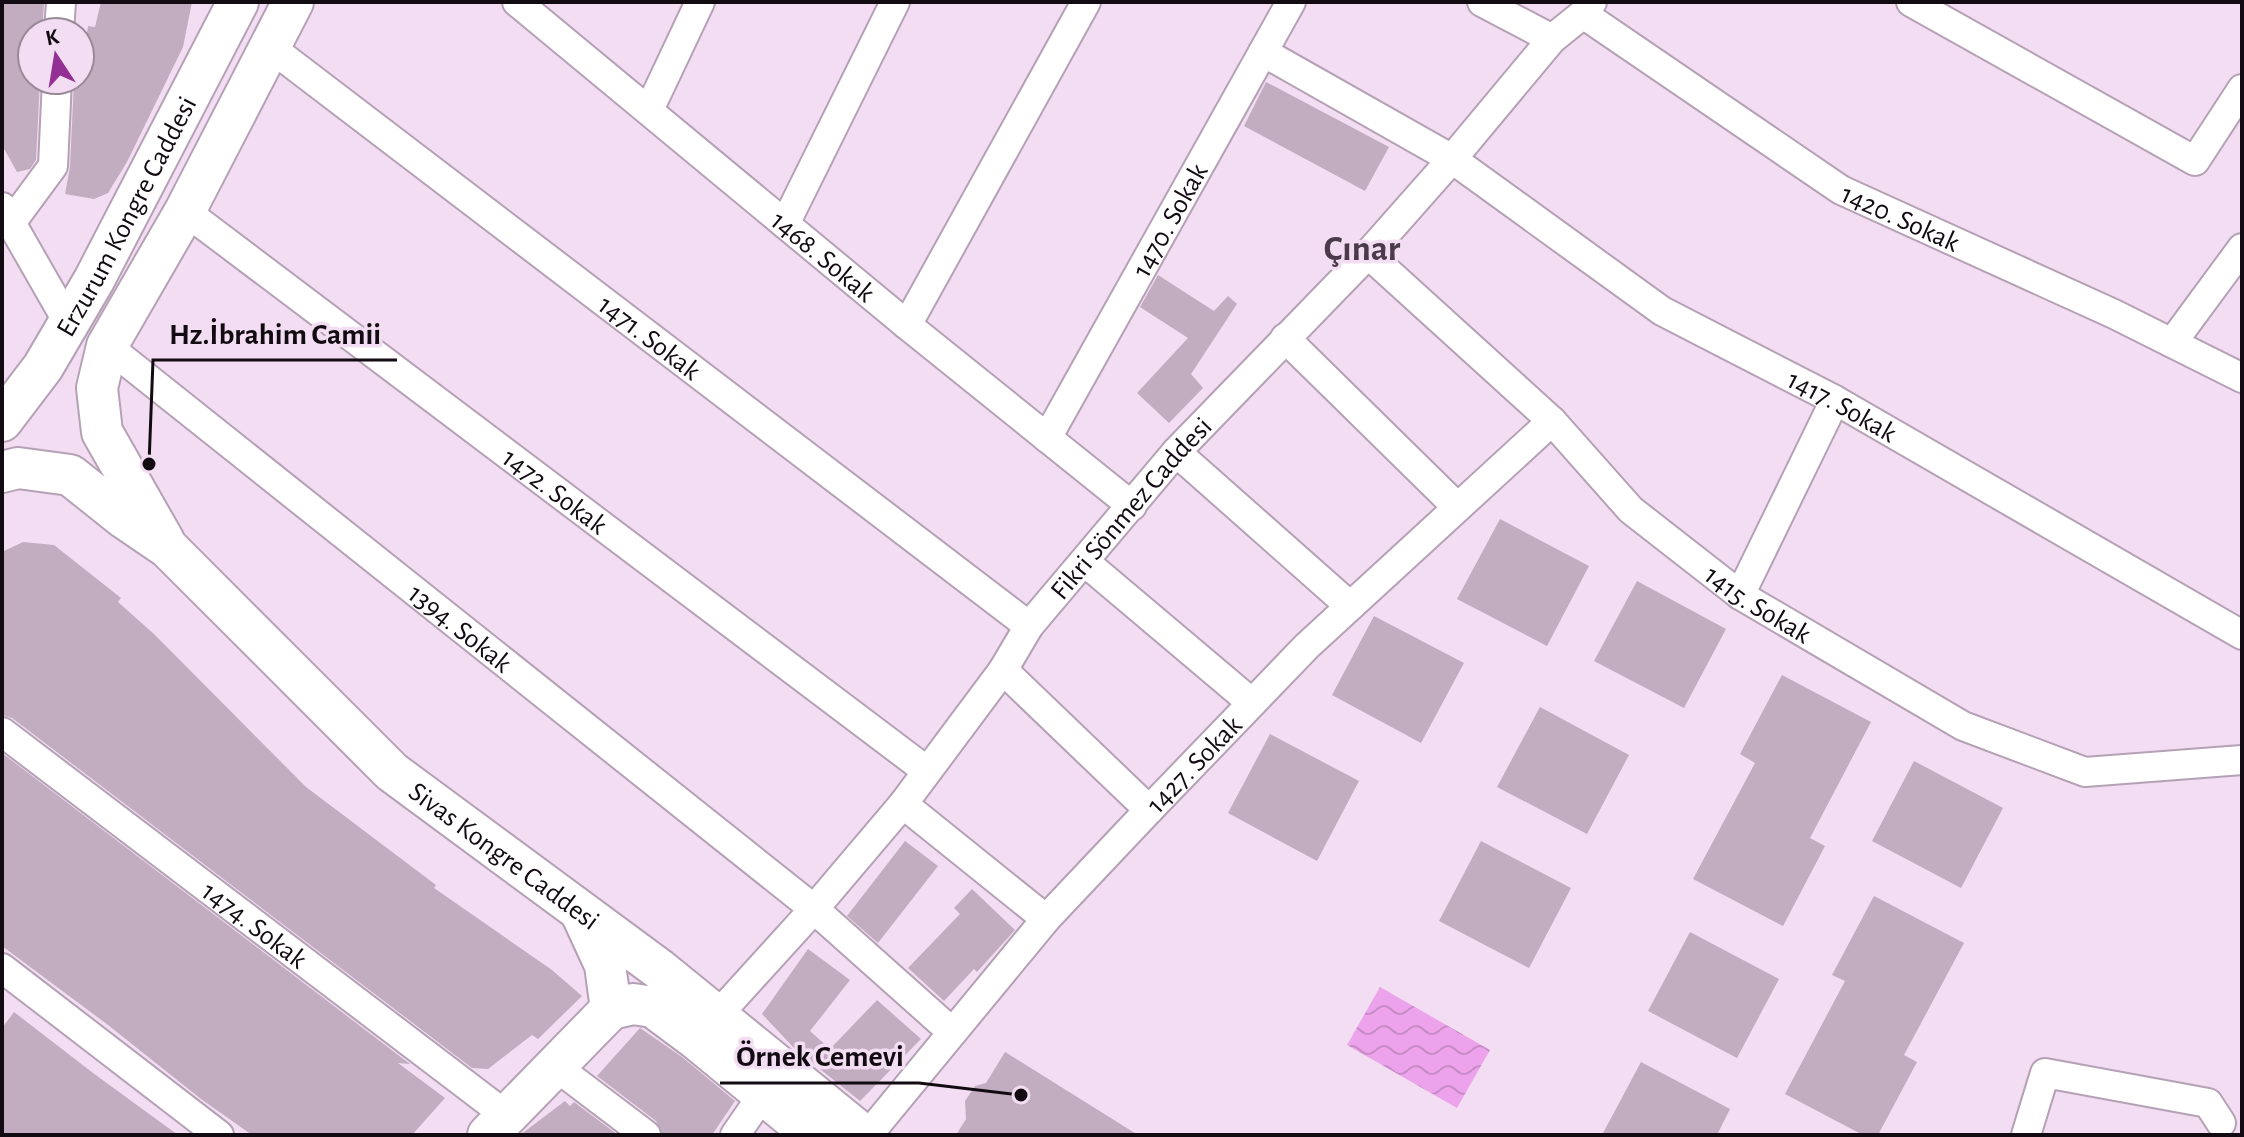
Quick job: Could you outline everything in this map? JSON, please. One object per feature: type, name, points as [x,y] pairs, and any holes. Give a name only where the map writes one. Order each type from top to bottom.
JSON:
[{"type":"main road","name":"Erzurum Kongre Caddesi","points":[[2,421],[23,396],[69,324],[238,2]]},
{"type":"main road","name":"Erzurum Kongre Caddesi","points":[[107,346],[185,211],[293,2]]},
{"type":"main road","name":"Sivas Kongre Caddesi","points":[[107,346],[97,388],[102,432],[168,548]]},
{"type":"main road","name":"Sivas Kongre Caddesi","points":[[2,472],[18,468],[70,475],[168,548],[392,772],[580,912],[772,1082],[865,1135]]},
{"type":"main road","points":[[497,1125],[611,1009],[605,965],[580,912]]},
{"type":"main road","name":"Sivas Kongre Caddesi","points":[[611,1009],[633,1004],[653,1007],[707,1027]]},
{"type":"main road","name":"Sivas Kongre Caddesi","points":[[772,1082],[813,1135]]},
{"type":"street","name":"1468. Sokak","points":[[517,2],[907,325],[1132,506]]},
{"type":"street","points":[[649,110],[700,2]]},
{"type":"street","points":[[785,224],[895,2]]},
{"type":"street","points":[[907,325],[1086,2]]},
{"type":"street","name":"1470. Sokak","points":[[1047,438],[1291,2]]},
{"type":"street","points":[[1482,2],[1552,39]]},
{"type":"street","points":[[1911,2],[2195,161],[2242,89]]},
{"type":"street","name":"Fikri Sönmez Caddesi","points":[[707,1027],[814,909],[903,804],[1003,670],[1029,626],[1176,452],[1368,254],[1552,39],[1588,8]]},
{"type":"street","name":"1420. Sokak","points":[[1588,8],[1841,190],[2114,314],[2242,378]]},
{"type":"street","name":"1471. Sokak","points":[[270,47],[1029,626]]},
{"type":"street","name":"1417. Sokak","points":[[1263,52],[1452,159],[1662,311],[1835,400],[2236,624]]},
{"type":"street","points":[[56,96],[53,166],[6,215],[69,324]]},
{"type":"street","name":"1472. Sokak","points":[[185,211],[927,771]]},
{"type":"street","points":[[2172,343],[2242,248]]},
{"type":"street","name":"1415. Sokak","points":[[1368,254],[1552,421],[1631,510],[1740,595],[1963,726],[2085,772],[2239,769]]},
{"type":"street","points":[[1285,338],[1457,507]]},
{"type":"street","name":"1394. Sokak","points":[[107,346],[814,909],[952,1032]]},
{"type":"street","points":[[1740,595],[1835,400]]},
{"type":"street","name":"1427. Sokak","points":[[865,1135],[1046,919],[1149,810],[1307,646],[1552,421]]},
{"type":"street","points":[[1176,452],[1350,606]]},
{"type":"street","points":[[1085,562],[1252,703]]},
{"type":"street","points":[[1003,670],[1149,810]]},
{"type":"street","name":"1474. Sokak","points":[[2,732],[497,1125]]},
{"type":"street","points":[[903,804],[1046,919]]},
{"type":"street","points":[[2,968],[219,1135]]},
{"type":"street","points":[[555,1066],[646,1135]]},
{"type":"street","points":[[2026,1135],[2045,1073],[2208,1103],[2225,1126]]},
{"type":"street","points":[[735,1135],[772,1082]]},
{"type":"water","points":[[1380,987],[1490,1050],[1457,1108],[1347,1045]]},
{"type":"building","points":[[2,2],[44,2],[43,16],[16,16],[16,96],[39,96],[36,160],[30,169],[17,172],[2,145]]},
{"type":"building","points":[[101,2],[192,2],[183,47],[127,162],[108,193],[94,199],[65,194],[70,167],[73,96],[96,96],[96,23]]},
{"type":"building","points":[[1266,82],[1389,147],[1365,191],[1244,126]]},
{"type":"building","points":[[1158,275],[1214,311],[1228,296],[1237,304],[1191,374],[1203,388],[1169,423],[1137,393],[1188,338],[1140,307]]},
{"type":"building","points":[[1500,519],[1589,566],[1547,646],[1457,599]]},
{"type":"building","points":[[23,542],[54,545],[121,598],[118,602],[154,634],[306,787],[436,885],[434,888],[552,970],[582,996],[538,1039],[532,1035],[488,1069],[472,1068],[12,718],[2,715],[2,552]]},
{"type":"building","points":[[1637,581],[1726,629],[1684,708],[1594,661]]},
{"type":"building","points":[[1374,616],[1464,663],[1421,743],[1332,695]]},
{"type":"building","points":[[1782,675],[1871,722],[1810,838],[1825,846],[1783,926],[1693,879],[1755,763],[1740,754]]},
{"type":"building","points":[[1540,707],[1629,755],[1587,834],[1497,787]]},
{"type":"building","points":[[1270,734],[1359,781],[1317,861],[1228,813]]},
{"type":"building","points":[[2,753],[410,1064],[398,1063],[445,1098],[412,1135],[252,1135],[2,946]]},
{"type":"building","points":[[1914,761],[2003,808],[1961,888],[1872,841]]},
{"type":"building","points":[[905,841],[938,866],[878,943],[847,916]]},
{"type":"building","points":[[1481,841],[1571,888],[1529,968],[1439,921]]},
{"type":"building","points":[[972,889],[1015,930],[977,972],[974,969],[944,1001],[908,968],[960,914],[954,908]]},
{"type":"building","points":[[1874,896],[1964,943],[1904,1055],[1917,1062],[1878,1135],[1863,1135],[1785,1094],[1845,981],[1832,975]]},
{"type":"building","points":[[1690,932],[1779,979],[1737,1058],[1648,1011]]},
{"type":"building","points":[[808,949],[850,980],[810,1031],[830,1049],[877,1000],[921,1039],[860,1101],[795,1049],[762,1014]]},
{"type":"building","points":[[14,1012],[178,1135],[2,1135],[2,1028]]},
{"type":"building","points":[[640,1028],[682,1057],[735,1101],[712,1135],[663,1135],[656,1121],[597,1076]]},
{"type":"building","points":[[1005,1052],[1138,1135],[956,1135],[966,1119],[965,1101],[975,1086],[986,1083]]},
{"type":"building","points":[[1641,1062],[1730,1109],[1717,1135],[1602,1135]]},
{"type":"building","points":[[565,1101],[570,1106],[574,1102],[618,1135],[520,1135]]},
{"type":"place","name":"Hz.İbrahim Camii","points":[[149,464]]},
{"type":"place","name":"Örnek Cemevi","points":[[1021,1095]]},
{"type":"district","name":"Çınar","points":[[1362,247]]}]
